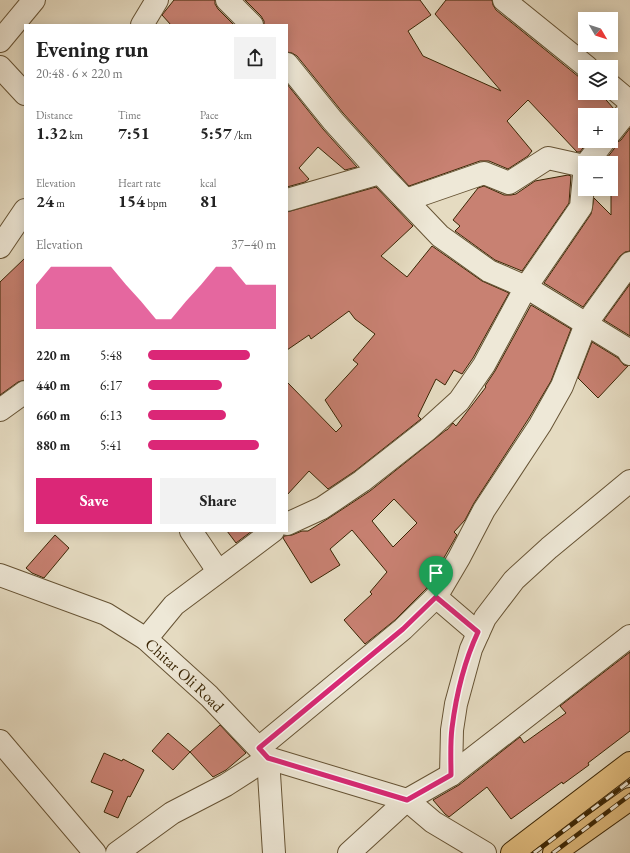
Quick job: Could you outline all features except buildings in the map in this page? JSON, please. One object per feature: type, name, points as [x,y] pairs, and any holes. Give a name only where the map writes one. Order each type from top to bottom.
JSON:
[{"type":"main road","points":[[512,853],[630,763]]},
{"type":"main road","points":[[554,853],[630,799]]},
{"type":"street","points":[[0,41],[34,0]]},
{"type":"street","points":[[143,24],[157,0]]},
{"type":"street","points":[[227,0],[251,24]]},
{"type":"street","points":[[504,0],[578,60]]},
{"type":"street","points":[[288,65],[333,121],[440,236],[489,271],[526,287],[627,349],[630,354]]},
{"type":"street","points":[[1,71],[24,93]]},
{"type":"street","points":[[618,92],[630,102]]},
{"type":"street","points":[[618,123],[630,108]]},
{"type":"street","points":[[592,156],[598,148]]},
{"type":"street","points":[[406,200],[484,173],[509,183],[548,158],[578,164]]},
{"type":"street","points":[[288,200],[380,173]]},
{"type":"street","points":[[288,524],[322,508],[362,481],[427,430],[459,401],[484,365],[526,287],[581,207],[582,196]]},
{"type":"street","points":[[0,247],[24,211]]},
{"type":"street","points":[[117,853],[172,813],[226,785],[403,629],[436,597],[460,558],[484,510],[536,431],[562,386],[586,324],[630,263]]},
{"type":"street","points":[[0,410],[24,393]]},
{"type":"street","points":[[451,775],[452,730],[456,704],[471,649],[485,618],[514,580],[549,548],[630,481]]},
{"type":"street","points":[[192,532],[218,571]]},
{"type":"street","points":[[146,639],[174,605],[272,532]]},
{"type":"street","name":"Chitar Oli Road","points":[[0,576],[106,614],[146,639],[209,696],[263,753]]},
{"type":"street","points":[[436,597],[478,632]]},
{"type":"street","points":[[349,853],[407,800],[451,775],[630,636]]},
{"type":"street","points":[[0,741],[95,853]]},
{"type":"street","points":[[263,753],[407,800],[433,822],[485,853]]},
{"type":"street","points":[[263,753],[274,853]]},
{"type":"railway","points":[[534,853],[630,781]]},
{"type":"railway","points":[[553,853],[630,795]]},
{"type":"route","points":[[436,597],[478,632],[471,649],[456,704],[452,730],[451,775],[407,800],[268,758],[259,748],[403,629],[436,597]]}]
